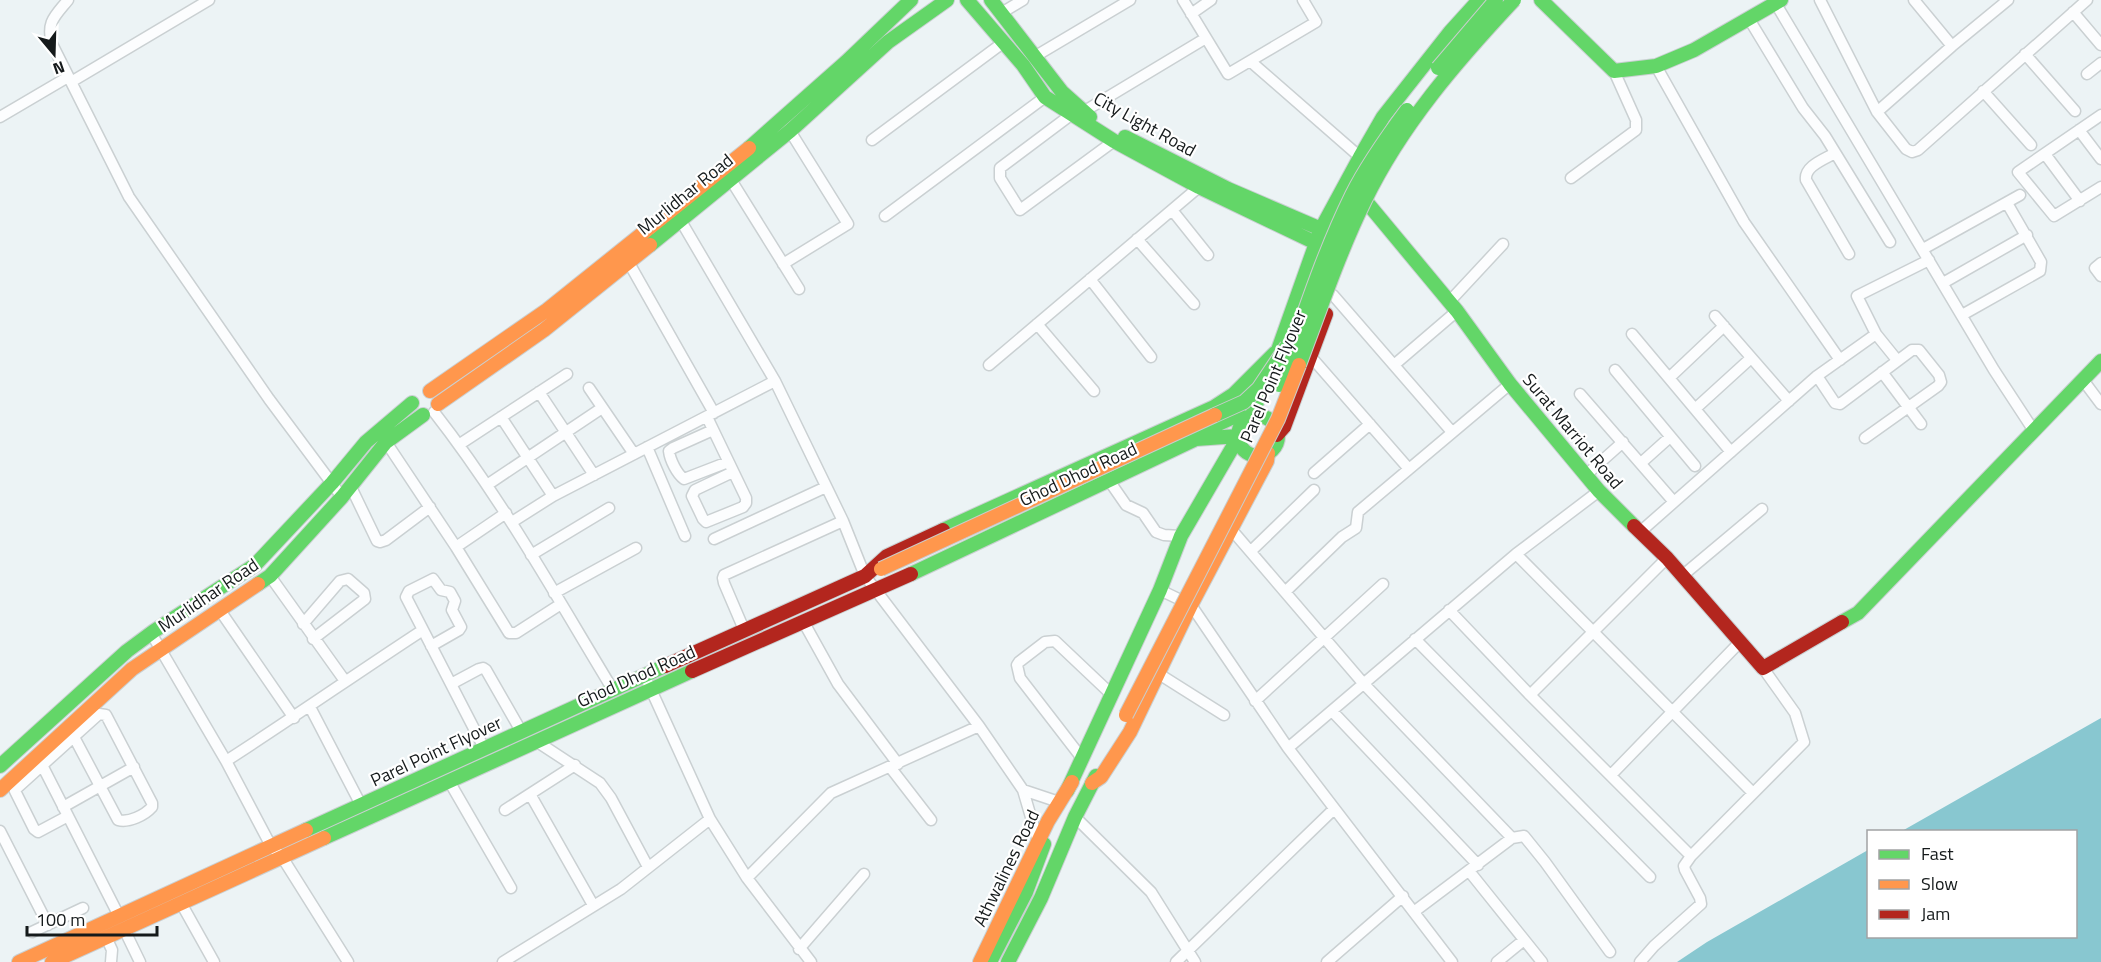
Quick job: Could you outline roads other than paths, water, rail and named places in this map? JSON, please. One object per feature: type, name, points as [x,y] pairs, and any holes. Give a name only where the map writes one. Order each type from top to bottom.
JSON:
[{"type":"main road","name":"Murlidhar Road","points":[[430,391],[547,310],[752,146],[911,0]]},
{"type":"main road","name":"Murlidhar Road","points":[[0,790],[120,678],[270,576],[346,491],[386,442],[544,330],[790,131],[888,42],[947,0]]},
{"type":"main road","points":[[967,0],[1004,42],[1045,97],[1078,112],[1114,141],[1199,187],[1316,243],[1351,250]]},
{"type":"main road","name":"City Light Road","points":[[991,0],[1003,12],[1034,57],[1078,112],[1218,184],[1321,230]]},
{"type":"main road","points":[[1250,418],[1278,350],[1321,230],[1360,157],[1383,117],[1450,32],[1479,0]]},
{"type":"main road","name":"Parel Point Flyover","points":[[1076,817],[1121,712],[1269,413],[1352,195],[1383,143],[1426,83],[1496,0]]},
{"type":"main road","name":"Parel Point Flyover","points":[[1063,796],[1121,712],[1278,419],[1346,242],[1366,198],[1409,125],[1440,82],[1514,0]]},
{"type":"main road","points":[[1277,435],[1284,427],[1369,205],[1425,112],[1473,52],[1524,0]]},
{"type":"main road","points":[[1541,0],[1614,71],[1656,66],[1694,50],[1779,2]]},
{"type":"main road","name":"Surat Marriot Road","points":[[1369,205],[1453,306],[1510,384],[1599,491],[1667,558],[1762,668]]},
{"type":"main road","name":"Parel Point Flyover","points":[[18,962],[77,935],[121,922],[272,846],[613,690],[647,683],[745,632],[1244,402],[1259,388],[1302,322]]},
{"type":"main road","points":[[1278,350],[1313,352]]},
{"type":"main road","name":"Ghod Dhod Road","points":[[872,573],[887,556],[1214,407],[1234,394],[1278,350]]},
{"type":"main road","points":[[1762,668],[1858,613],[2101,361]]},
{"type":"main road","points":[[430,391],[436,396],[432,410],[416,411],[412,403],[418,392],[430,391]]},
{"type":"main road","name":"Murlidhar Road","points":[[0,766],[127,651],[255,565],[332,483],[366,442],[412,403]]},
{"type":"main road","points":[[1193,441],[1212,427],[1238,415],[1250,418]]},
{"type":"main road","points":[[1063,796],[1160,590],[1181,536],[1238,437],[1241,425],[1250,418],[1258,416],[1270,420],[1277,435],[1276,443],[1268,453],[1267,461],[1191,606],[1130,732],[1101,777],[1092,783]]},
{"type":"main road","points":[[1238,437],[1240,445],[1249,454],[1256,456],[1268,453]]},
{"type":"main road","name":"Ghod Dhod Road","points":[[52,962],[106,937],[121,922],[181,903],[536,741],[647,683],[803,621],[903,578],[1108,479],[1193,441],[1238,437]]},
{"type":"main road","name":"Athwalines Road","points":[[980,962],[1050,817],[1063,796]]},
{"type":"main road","points":[[990,962],[1026,892],[1051,826],[1050,817]]},
{"type":"main road","points":[[1008,962],[1041,898],[1076,817]]},
{"type":"street","points":[[68,0],[49,27],[52,44],[69,80],[129,197],[269,399],[332,483],[346,491],[377,540],[380,542],[430,507]]},
{"type":"street","points":[[0,117],[209,0]]},
{"type":"street","points":[[1003,12],[1023,0]]},
{"type":"street","points":[[1034,57],[1130,0]]},
{"type":"street","points":[[1183,0],[1228,74],[1316,22],[1303,0]]},
{"type":"street","points":[[1191,14],[1211,0]]},
{"type":"street","points":[[1820,0],[1877,112],[1906,149],[1912,153],[2087,0]]},
{"type":"street","points":[[1914,0],[1952,46]]},
{"type":"street","points":[[1877,112],[1952,46],[1995,4],[2008,0]]},
{"type":"street","points":[[1779,2],[1929,260],[2034,431]]},
{"type":"street","points":[[2073,12],[2101,45]]},
{"type":"street","points":[[1749,20],[1890,242]]},
{"type":"street","points":[[1114,141],[1020,210],[1000,178],[1000,168],[1078,112],[1206,38]]},
{"type":"street","points":[[872,140],[1004,42]]},
{"type":"street","points":[[2025,54],[2074,111]]},
{"type":"street","points":[[1250,61],[1360,157]]},
{"type":"street","points":[[2087,74],[2101,63]]},
{"type":"street","points":[[1656,66],[1741,217],[1840,360]]},
{"type":"street","points":[[1571,178],[1636,130],[1636,120],[1614,71]]},
{"type":"street","points":[[1983,91],[2031,145]]},
{"type":"street","points":[[885,216],[1045,97]]},
{"type":"street","points":[[2100,190],[2054,216],[2019,172],[2101,115]]},
{"type":"street","points":[[2079,130],[2101,159]]},
{"type":"street","points":[[783,264],[848,224],[790,131]]},
{"type":"street","points":[[1835,153],[1808,169],[1805,174],[1806,180],[1849,254]]},
{"type":"street","points":[[2045,154],[2080,201]]},
{"type":"street","points":[[730,180],[799,289]]},
{"type":"street","points":[[988,365],[1199,187]]},
{"type":"street","points":[[1923,249],[2020,195]]},
{"type":"street","points":[[1962,315],[2040,271],[2041,262],[2007,202]]},
{"type":"street","points":[[673,208],[775,381],[843,521],[872,573],[875,589],[979,726],[1023,790],[1038,841]]},
{"type":"street","points":[[1172,210],[1208,255]]},
{"type":"street","points":[[1943,283],[2027,235]]},
{"type":"street","points":[[1137,239],[1194,304]]},
{"type":"street","points":[[1394,365],[1453,306],[1503,244]]},
{"type":"street","points":[[1898,360],[1876,334],[1857,296],[1929,260]]},
{"type":"street","points":[[629,263],[711,415],[713,430],[730,467],[746,503],[743,507],[706,522],[692,493],[730,467]]},
{"type":"street","points":[[1090,279],[1151,357]]},
{"type":"street","points":[[1333,295],[1452,432]]},
{"type":"street","points":[[1715,316],[1789,401]]},
{"type":"street","points":[[1038,324],[1094,391]]},
{"type":"street","points":[[1669,378],[1724,326]]},
{"type":"street","points":[[1632,334],[1731,452]]},
{"type":"street","points":[[1640,532],[1817,376],[1876,334]]},
{"type":"street","points":[[1817,376],[1835,404],[1840,405],[1898,360],[1917,349],[1941,379],[1938,386],[1865,438]]},
{"type":"street","points":[[1313,352],[1409,469]]},
{"type":"street","points":[[1695,409],[1751,358]]},
{"type":"street","points":[[1615,370],[1695,466]]},
{"type":"street","points":[[1882,372],[1921,424]]},
{"type":"street","points":[[460,444],[567,374]]},
{"type":"street","points":[[2083,380],[2101,404]]},
{"type":"street","points":[[456,547],[775,381]]},
{"type":"street","points":[[1285,592],[1342,537],[1356,528],[1358,512],[1510,384]]},
{"type":"street","points":[[589,388],[634,454]]},
{"type":"street","points":[[539,392],[594,475]]},
{"type":"street","points":[[1580,394],[1674,502]]},
{"type":"street","points":[[432,410],[460,444],[509,518],[613,690]]},
{"type":"street","points":[[487,485],[599,410]]},
{"type":"street","points":[[501,417],[553,496]]},
{"type":"street","points":[[1314,473],[1370,424]]},
{"type":"street","points":[[713,430],[673,448],[669,451],[670,456],[680,476],[684,478],[730,467]]},
{"type":"street","points":[[1641,463],[1670,437]]},
{"type":"street","points":[[386,442],[456,547],[509,633],[516,633],[561,604]]},
{"type":"street","points":[[1586,475],[1623,442]]},
{"type":"street","points":[[647,447],[685,536]]},
{"type":"street","points":[[1108,479],[1126,505],[1139,510],[1160,534],[1181,536]]},
{"type":"street","points":[[714,538],[826,487]]},
{"type":"street","points":[[1251,551],[1314,490]]},
{"type":"street","points":[[1288,748],[1516,554],[1599,491]]},
{"type":"street","points":[[531,555],[609,508]]},
{"type":"street","points":[[1682,576],[1762,509]]},
{"type":"street","points":[[745,632],[724,583],[724,575],[843,521]]},
{"type":"street","points":[[1231,529],[1363,683],[1512,838]]},
{"type":"street","points":[[554,593],[636,548]]},
{"type":"street","points":[[1516,554],[1753,793]]},
{"type":"street","points":[[1530,694],[1667,558]]},
{"type":"street","points":[[270,576],[345,681]]},
{"type":"street","points":[[303,624],[340,581],[348,579],[364,593],[365,599],[362,602],[313,639]]},
{"type":"street","points":[[431,646],[459,630],[460,627],[452,610],[455,601],[450,592],[441,590],[433,579],[406,593],[431,646],[484,748]]},
{"type":"street","points":[[1255,701],[1383,584]]},
{"type":"street","points":[[1160,590],[1191,606],[1288,748],[1452,962]]},
{"type":"street","points":[[219,609],[294,718]]},
{"type":"street","points":[[1449,610],[1691,856]]},
{"type":"street","points":[[803,621],[842,689],[931,820]]},
{"type":"street","points":[[226,761],[294,718],[345,681],[423,630]]},
{"type":"street","points":[[151,633],[226,761],[272,846],[282,857],[348,962]]},
{"type":"street","points":[[1415,639],[1650,877]]},
{"type":"street","points":[[1081,757],[1020,678],[1017,665],[1045,642],[1055,640],[1111,694]]},
{"type":"street","points":[[1611,775],[1740,642]]},
{"type":"street","points":[[451,684],[483,668],[521,731]]},
{"type":"street","points":[[1640,962],[1654,946],[1701,904],[1684,870],[1691,856],[1804,742],[1795,713],[1762,668]]},
{"type":"street","points":[[1159,674],[1224,715]]},
{"type":"street","points":[[647,683],[710,819],[747,878],[811,962]]},
{"type":"street","points":[[310,707],[361,805]]},
{"type":"street","points":[[1332,711],[1474,868],[1542,962]]},
{"type":"street","points":[[74,737],[100,786],[118,820],[127,821],[149,811],[152,807],[134,766],[106,715],[99,714],[17,788],[15,794],[34,829],[38,831],[100,786],[134,766]]},
{"type":"street","points":[[747,878],[826,796],[835,790],[979,726]]},
{"type":"street","points":[[536,741],[594,778],[606,789],[648,867]]},
{"type":"street","points":[[42,765],[140,962]]},
{"type":"street","points":[[505,810],[575,765]]},
{"type":"street","points":[[449,781],[512,888]]},
{"type":"street","points":[[1023,790],[1063,796]]},
{"type":"street","points":[[530,794],[593,905]]},
{"type":"street","points":[[1176,962],[1334,809]]},
{"type":"street","points":[[1076,817],[1151,892],[1195,962]]},
{"type":"street","points":[[503,962],[621,889],[710,819]]},
{"type":"street","points":[[0,831],[48,925]]},
{"type":"street","points":[[1415,911],[1512,838],[1524,836],[1610,952]]},
{"type":"street","points":[[799,949],[864,874]]},
{"type":"street","points":[[1327,962],[1403,896]]},
{"type":"street","points":[[181,903],[214,962]]},
{"type":"street","points":[[32,932],[83,908]]},
{"type":"street","points":[[67,915],[77,935]]},
{"type":"street","points":[[106,937],[112,950],[111,962]]},
{"type":"street","points":[[1497,962],[1524,940]]},
{"type":"water","points":[[2101,718],[2101,962],[1677,962],[1707,942],[1867,851],[1867,938],[2077,938],[2077,830],[1904,830]]}]
